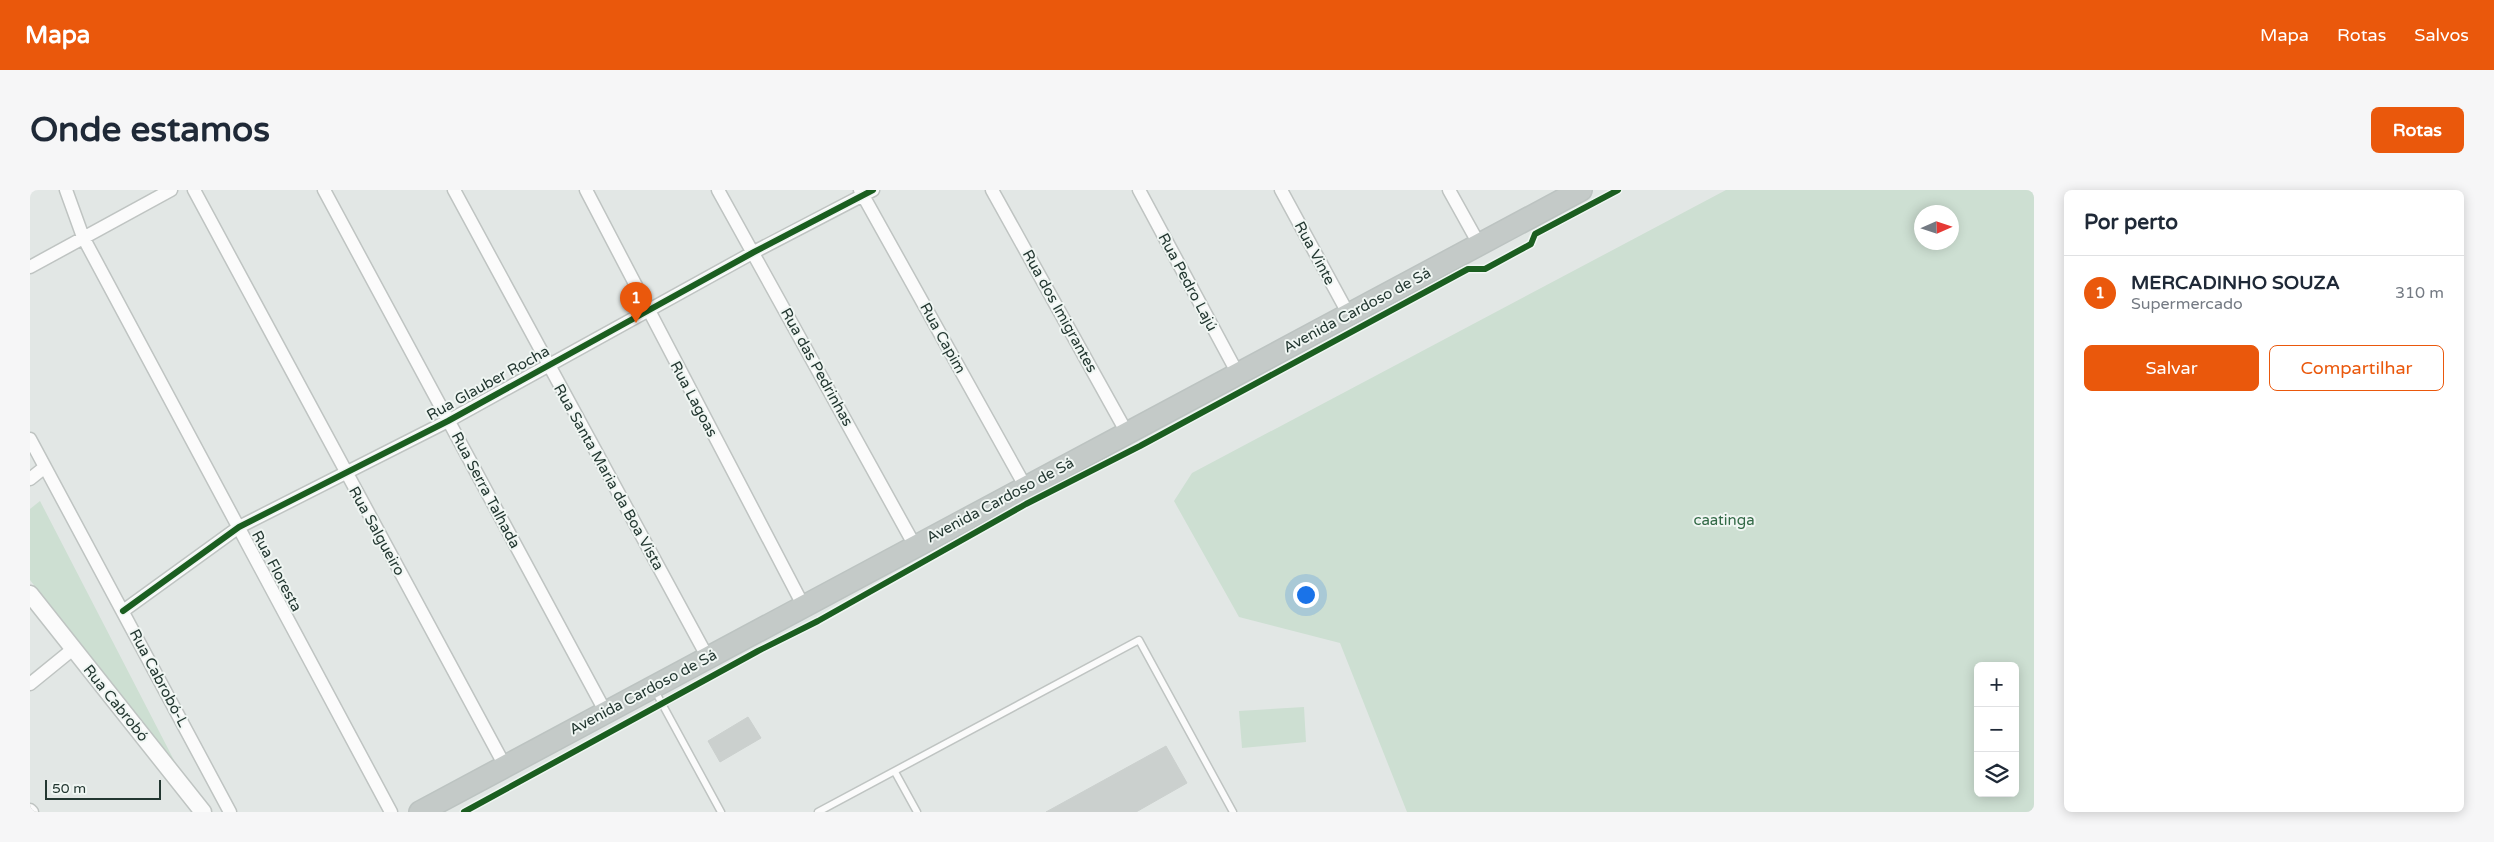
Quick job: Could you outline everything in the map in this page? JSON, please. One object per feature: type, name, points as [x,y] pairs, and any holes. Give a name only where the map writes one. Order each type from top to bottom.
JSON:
[{"type":"highway","name":"Avenida Cardoso de Sá","points":[[420,812],[605,711],[804,608],[1025,486],[1349,316],[1479,244],[1553,197],[1580,190]]},
{"type":"street","name":"Rua Floresta","points":[[66,190],[83,237],[391,812]]},
{"type":"street","points":[[30,267],[171,190]]},
{"type":"street","name":"Rua Salgueiro","points":[[194,190],[505,766]]},
{"type":"street","name":"Rua Serra Talhada","points":[[324,190],[605,711]]},
{"type":"street","name":"Rua Santa Maria da Boa Vista","points":[[454,190],[708,658]]},
{"type":"street","name":"Rua Lagoas","points":[[586,190],[804,608]]},
{"type":"street","name":"Rua das Pedrinhas","points":[[718,190],[915,546]]},
{"type":"street","name":"Rua dos Imigrantes","points":[[992,190],[1127,433]]},
{"type":"street","name":"Rua Pedro Lajú","points":[[1139,190],[1238,374]]},
{"type":"street","name":"Rua Vinte","points":[[1281,190],[1349,316]]},
{"type":"street","points":[[1449,190],[1479,244]]},
{"type":"street","name":"Rua Glauber Rocha","points":[[123,611],[240,527],[448,420],[866,192]]},
{"type":"street","name":"Rua Capim","points":[[866,192],[1025,486]]},
{"type":"street","name":"Rua Cabrobó-L","points":[[30,439],[230,812]]},
{"type":"street","points":[[30,479],[45,468]]},
{"type":"street","name":"Rua Cabrobó","points":[[30,594],[203,812]]},
{"type":"street","points":[[30,684],[73,649]]},
{"type":"lane","points":[[818,812],[1139,640],[1233,812]]},
{"type":"lane","points":[[653,686],[721,812]]},
{"type":"lane","points":[[895,772],[917,812]]},
{"type":"green space","name":"caatinga","points":[[1726,190],[2034,190],[2034,812],[1407,812],[1340,643],[1239,617],[1174,501],[1192,473]]},
{"type":"green space","points":[[40,501],[192,795],[30,580],[30,509]]},
{"type":"green space","points":[[1304,707],[1306,742],[1242,748],[1239,711]]},
{"type":"building","points":[[748,717],[761,738],[720,762],[708,741]]},
{"type":"building","points":[[1166,746],[1187,783],[1136,812],[1046,812]]},
{"type":"cycle path","points":[[123,611],[239,527],[448,421],[754,252],[873,190]]},
{"type":"cycle path","points":[[464,812],[758,651],[818,621],[1026,504],[1140,446],[1468,269],[1485,269],[1531,244],[1535,234],[1618,190]]},
{"type":"place","name":"MERCADINHO SOUZA","points":[[636,323]]}]
